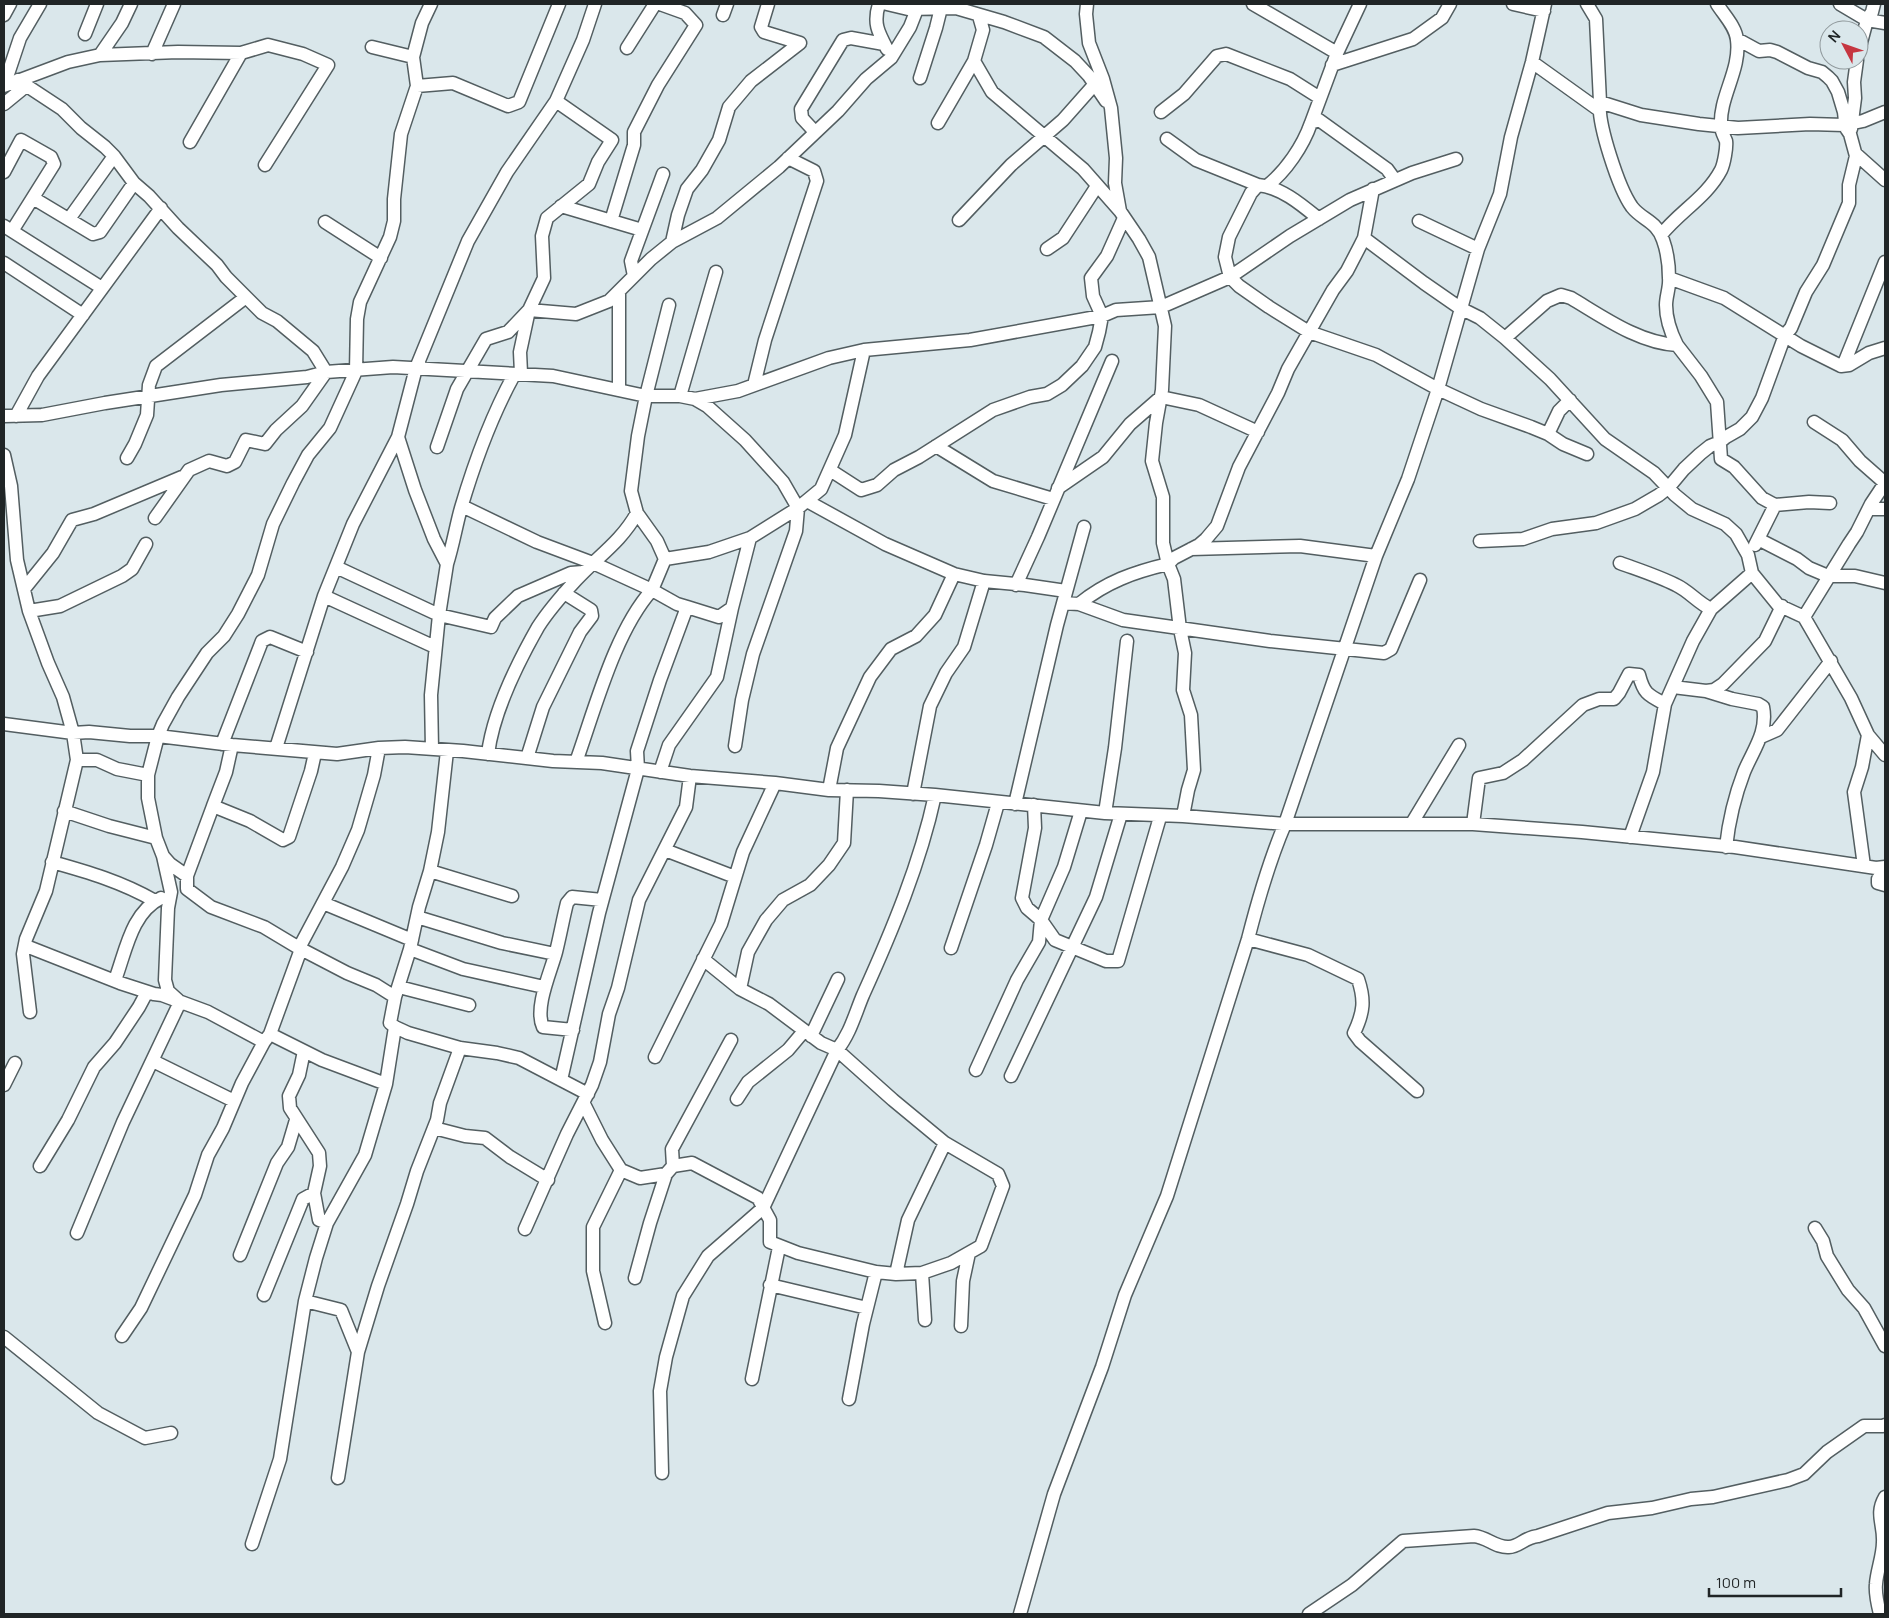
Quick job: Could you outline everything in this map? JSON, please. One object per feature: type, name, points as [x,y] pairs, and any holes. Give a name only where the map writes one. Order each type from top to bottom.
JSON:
[{"type":"street","points":[[4,15],[10,4]]},
{"type":"street","points":[[40,4],[20,38],[4,86],[22,83],[62,109],[114,156],[134,183],[161,208],[178,228],[217,265],[226,277],[262,313],[277,321],[313,351],[326,372]]},
{"type":"street","points":[[85,34],[97,4]]},
{"type":"street","points":[[100,55],[122,23],[131,4]]},
{"type":"street","points":[[152,54],[174,4]]},
{"type":"street","points":[[180,1002],[168,991],[165,980],[167,917],[171,892],[163,856],[156,838],[148,798],[148,775],[163,724],[207,653],[224,636],[238,614],[258,575],[273,524],[285,499],[308,455],[330,428],[356,371],[357,320],[360,302],[390,237],[394,221],[394,199],[401,134],[416,86],[413,56],[422,23],[430,4]]},
{"type":"street","points":[[416,86],[453,83],[508,106],[520,102],[559,4]]},
{"type":"street","points":[[276,748],[324,596],[353,524],[398,438],[416,368],[468,241],[507,172],[556,101],[583,40],[596,4]]},
{"type":"street","points":[[626,48],[655,4]]},
{"type":"street","points":[[611,221],[634,145],[634,132],[658,85],[696,25],[685,13],[660,4]]},
{"type":"street","points":[[672,242],[678,215],[688,189],[702,170],[719,140],[729,107],[752,82],[800,43],[764,32],[761,27],[768,4]]},
{"type":"street","points":[[879,4],[875,16],[878,31],[891,58]]},
{"type":"street","points":[[887,4],[908,9],[918,6],[941,8],[961,6],[979,16],[1004,22],[1044,37],[1075,61],[1089,76],[1111,108]]},
{"type":"street","points":[[830,470],[862,490],[877,485],[894,470],[992,410],[1030,397],[1046,394],[1062,385],[1082,366],[1094,347],[1102,316],[1093,296],[1091,278],[1107,256],[1122,215],[1115,183],[1116,158],[1111,108],[1104,79],[1090,43],[1086,14],[1087,4]]},
{"type":"street","points":[[1253,4],[1265,7],[1334,59]]},
{"type":"street","points":[[1360,4],[1334,59],[1311,123],[1301,144],[1278,177],[1251,194],[1229,237],[1225,257],[1230,278],[1269,307],[1310,332],[1376,355],[1438,389],[1481,409],[1548,434],[1563,444],[1587,454]]},
{"type":"street","points":[[1334,59],[1413,39],[1442,18],[1450,4]]},
{"type":"street","points":[[1020,1614],[1054,1494],[1102,1367],[1125,1294],[1167,1196],[1248,939],[1257,902],[1346,648],[1376,556],[1408,479],[1438,389],[1478,249],[1500,194],[1511,137],[1532,62],[1544,7],[1513,4]]},
{"type":"street","points":[[1587,4],[1596,19],[1600,106],[1604,136],[1624,194],[1634,209],[1651,221],[1662,234],[1670,278],[1666,305],[1669,328],[1677,345],[1701,376],[1716,402],[1721,459],[1734,467],[1762,498],[1775,504],[1830,503]]},
{"type":"street","points":[[1662,234],[1668,226],[1694,204],[1722,168],[1726,143],[1721,127],[1727,93],[1734,72],[1737,39],[1730,22],[1717,4]]},
{"type":"street","points":[[1840,4],[1867,20],[1874,4]]},
{"type":"street","points":[[529,310],[576,314],[609,301],[672,242],[717,218],[788,158],[838,111],[866,79],[891,58],[910,27],[918,6]]},
{"type":"street","points":[[920,78],[941,8]]},
{"type":"street","points":[[938,123],[974,61],[983,30],[979,16]]},
{"type":"street","points":[[1869,20],[1885,23]]},
{"type":"street","points":[[816,132],[802,118],[801,108],[843,40],[851,38],[884,44]]},
{"type":"street","points":[[1480,541],[1523,539],[1552,529],[1596,523],[1635,509],[1669,487],[1684,469],[1710,446],[1740,429],[1752,417],[1762,398],[1785,335],[1791,328],[1806,292],[1818,275],[1850,203],[1849,185],[1856,162],[1856,154],[1838,92],[1828,77],[1822,72],[1808,68],[1776,52],[1759,50],[1737,39]]},
{"type":"street","points":[[4,104],[27,78],[68,62],[100,55],[178,52],[241,53],[268,45],[303,54],[328,65],[265,165]]},
{"type":"street","points":[[372,47],[413,56]]},
{"type":"street","points":[[190,142],[241,53]]},
{"type":"street","points":[[1161,112],[1184,94],[1217,56],[1226,54],[1290,79],[1320,98]]},
{"type":"street","points":[[974,61],[992,92],[1083,169],[1122,215],[1149,257],[1166,326],[1161,397],[1152,462],[1163,497],[1162,543],[1174,579],[1185,653],[1183,690],[1190,716],[1194,770],[1183,816]]},
{"type":"street","points":[[1532,62],[1600,106],[1641,115],[1721,127],[1755,128],[1810,124],[1848,127],[1885,112]]},
{"type":"street","points":[[1848,127],[1855,98],[1856,70]]},
{"type":"street","points":[[959,220],[1011,165],[1064,120],[1094,85]]},
{"type":"street","points":[[432,749],[431,695],[435,647],[447,564],[462,506],[499,404],[517,374],[529,310],[544,278],[542,236],[547,218],[589,184],[598,162],[612,140],[556,101]]},
{"type":"street","points":[[1311,123],[1319,120],[1387,169],[1395,180]]},
{"type":"street","points":[[1167,138],[1196,160],[1263,185],[1292,199],[1319,220]]},
{"type":"street","points":[[4,172],[21,140],[51,157],[54,164],[33,198],[8,229],[102,288]]},
{"type":"street","points":[[1856,154],[1885,180]]},
{"type":"street","points":[[69,219],[114,156]]},
{"type":"street","points":[[754,385],[765,340],[816,180],[814,171],[788,158]]},
{"type":"street","points":[[695,399],[738,391],[829,358],[864,350],[982,338],[1102,316],[1116,310],[1161,307],[1230,278],[1290,236],[1350,200],[1412,173],[1456,159]]},
{"type":"street","points":[[634,276],[631,261],[663,174]]},
{"type":"street","points":[[33,198],[93,234],[100,232],[134,183]]},
{"type":"street","points":[[1047,249],[1064,238],[1098,186]]},
{"type":"street","points":[[1079,604],[1096,590],[1117,579],[1168,564],[1174,558],[1206,539],[1217,526],[1239,467],[1278,393],[1288,369],[1333,290],[1347,271],[1364,238],[1373,189]]},
{"type":"street","points":[[561,206],[642,230]]},
{"type":"street","points":[[10,416],[161,208]]},
{"type":"street","points":[[1419,221],[1478,249]]},
{"type":"street","points":[[325,222],[381,258]]},
{"type":"street","points":[[1364,238],[1424,284],[1460,308],[1480,318],[1550,379],[1604,439],[1654,473],[1692,509],[1724,524],[1736,534],[1748,556],[1752,573],[1778,605],[1804,617],[1851,698],[1868,735],[1885,755]]},
{"type":"street","points":[[1841,366],[1845,362],[1885,262]]},
{"type":"street","points":[[4,263],[83,315]]},
{"type":"street","points":[[680,396],[716,272]]},
{"type":"street","points":[[1670,278],[1724,298],[1801,346],[1841,366],[1850,365],[1869,353],[1885,348]]},
{"type":"street","points":[[619,291],[619,389]]},
{"type":"street","points":[[1505,338],[1547,301],[1560,294],[1571,298],[1632,333],[1662,343],[1677,345]]},
{"type":"street","points":[[126,458],[135,444],[147,415],[149,385],[156,366],[246,297]]},
{"type":"street","points":[[576,762],[610,663],[639,604],[652,590],[665,559],[656,541],[637,513],[631,491],[638,436],[646,396],[669,305]]},
{"type":"street","points":[[437,446],[457,388],[486,339],[508,332],[529,310]]},
{"type":"street","points":[[665,559],[709,552],[750,538],[802,504],[821,489],[845,434],[864,350]]},
{"type":"street","points":[[1016,585],[1112,361]]},
{"type":"street","points":[[10,416],[42,415],[147,396],[236,383],[307,377],[326,372],[393,367],[553,376],[646,396],[680,396],[695,399],[707,406],[745,440],[802,504],[885,544],[954,574],[984,581],[1026,585],[1064,597],[1123,620],[1270,641],[1384,653],[1391,649],[1420,580]]},
{"type":"street","points":[[155,518],[189,470],[209,461],[226,466],[235,462],[246,440],[265,444],[276,430],[302,406],[326,372]]},
{"type":"street","points":[[1161,397],[1199,405],[1258,432]]},
{"type":"street","points":[[936,446],[993,481],[1056,494],[1103,457],[1130,424],[1161,397]]},
{"type":"street","points":[[1548,434],[1559,411],[1570,400]]},
{"type":"street","points":[[1804,617],[1828,576],[1858,532],[1885,483],[1860,462],[1842,440],[1814,422]]},
{"type":"street","points":[[398,438],[434,539],[447,564]]},
{"type":"street","points":[[4,455],[11,486],[17,560],[29,611],[48,663],[63,696],[73,733],[77,760],[46,892],[26,939],[23,954],[30,1012]]},
{"type":"street","points":[[24,589],[53,553],[72,520],[94,514],[184,476]]},
{"type":"street","points":[[735,746],[742,700],[753,654],[796,530],[802,504]]},
{"type":"street","points":[[1748,556],[1775,504]]},
{"type":"street","points":[[462,506],[537,542],[593,563],[652,590],[677,604],[719,617],[732,608]]},
{"type":"street","points":[[1869,509],[1885,509]]},
{"type":"street","points":[[488,754],[491,736],[514,674],[539,626],[583,572],[604,555],[616,542],[637,513]]},
{"type":"street","points":[[1015,804],[1064,597],[1084,527]]},
{"type":"street","points":[[660,772],[669,746],[717,677],[750,538]]},
{"type":"street","points":[[1758,539],[1809,568],[1828,576],[1855,576],[1885,583]]},
{"type":"street","points":[[29,611],[60,606],[122,576],[132,569],[146,544]]},
{"type":"street","points":[[1191,549],[1300,546],[1376,556]]},
{"type":"street","points":[[1620,563],[1676,585],[1711,609]]},
{"type":"street","points":[[336,567],[439,615],[491,627],[495,618],[518,596],[572,573],[583,572]]},
{"type":"street","points":[[1630,837],[1652,772],[1665,704],[1692,641],[1711,609],[1752,573]]},
{"type":"street","points":[[829,790],[838,748],[870,677],[891,649],[916,636],[935,615],[954,574]]},
{"type":"street","points":[[913,794],[930,706],[946,673],[964,647],[984,581]]},
{"type":"street","points":[[527,758],[543,707],[580,632],[592,616],[591,610],[564,593]]},
{"type":"street","points":[[324,596],[435,647]]},
{"type":"street","points":[[1706,691],[1714,690],[1723,684],[1766,641],[1782,606]]},
{"type":"street","points":[[561,1080],[602,900],[638,769],[637,751],[660,680],[687,607]]},
{"type":"street","points":[[307,652],[270,637],[262,640],[227,745],[226,772],[187,876],[187,889],[210,907],[258,924],[300,949],[347,973],[376,985],[397,992],[469,1005]]},
{"type":"street","points":[[1105,814],[1115,748],[1127,641]]},
{"type":"street","points":[[1762,737],[1777,730],[1831,662]]},
{"type":"street","points":[[1473,824],[1479,778],[1503,773],[1523,760],[1582,705],[1598,700],[1614,699],[1620,693],[1629,674],[1639,675],[1644,691],[1648,696],[1665,704]]},
{"type":"street","points":[[1673,687],[1706,691],[1758,704],[1763,707],[1762,737],[1744,771],[1730,816],[1726,847]]},
{"type":"street","points":[[4,724],[73,733],[89,732],[130,736],[158,736],[227,745],[315,753],[337,754],[380,748],[405,747],[447,750],[602,763],[690,776],[775,783],[829,790],[935,795],[1105,814],[1160,817],[1183,816],[1285,824],[1473,824],[1630,837],[1726,847],[1885,868],[1878,879],[1878,882],[1885,885]]},
{"type":"street","points":[[1864,866],[1854,792],[1862,768],[1868,735]]},
{"type":"street","points":[[1412,823],[1458,744]]},
{"type":"street","points":[[122,1336],[142,1308],[195,1195],[208,1156],[223,1128],[234,1100],[267,1038],[300,949],[342,868],[358,830],[380,748]]},
{"type":"street","points":[[447,750],[438,832],[430,871],[416,917],[411,945],[390,1023],[408,1033],[460,1048],[519,1058],[561,1080],[586,1099],[602,1140],[621,1170],[640,1178],[692,1163],[758,1198],[770,1220],[770,1242],[779,1247],[876,1272],[896,1274],[922,1273],[951,1262],[981,1246],[1003,1186],[998,1174],[945,1143],[837,1050],[807,1034],[769,1004],[740,989],[703,959]]},
{"type":"street","points":[[213,806],[250,821],[283,840],[289,837],[311,771],[315,753]]},
{"type":"street","points":[[77,760],[98,760],[117,769],[148,775]]},
{"type":"street","points":[[526,1229],[567,1134],[586,1099],[600,1062],[609,1014],[618,988],[639,900],[686,807],[690,776]]},
{"type":"street","points":[[656,1057],[721,924],[743,852],[775,783]]},
{"type":"street","points":[[740,989],[748,952],[766,920],[782,900],[810,885],[829,865],[844,844],[847,790]]},
{"type":"street","points":[[662,1473],[660,1391],[666,1357],[683,1296],[708,1256],[763,1208],[837,1050],[851,1025],[884,950],[920,852],[935,795]]},
{"type":"street","points":[[951,948],[986,845],[998,803]]},
{"type":"street","points":[[1034,805],[1035,828],[1022,898],[1027,908],[1041,920],[1055,940],[1106,961],[1118,961],[1160,817]]},
{"type":"street","points":[[64,811],[109,826],[156,838]]},
{"type":"street","points":[[976,1070],[1018,980],[1040,942],[1041,920],[1064,868],[1081,811]]},
{"type":"street","points":[[1011,1076],[1096,897],[1121,814]]},
{"type":"street","points":[[665,850],[735,877]]},
{"type":"street","points":[[163,856],[170,864],[187,876]]},
{"type":"street","points":[[52,862],[100,875],[138,890],[155,900]]},
{"type":"street","points":[[430,871],[512,896]]},
{"type":"street","points":[[115,980],[131,932],[155,900],[171,892]]},
{"type":"street","points":[[573,1030],[543,1027],[540,1021],[544,987],[555,954],[567,903],[572,897],[602,900]]},
{"type":"street","points":[[323,903],[463,969],[544,987]]},
{"type":"street","points":[[416,917],[502,943],[555,954]]},
{"type":"street","points":[[1248,939],[1308,955],[1358,979],[1364,997],[1361,1019],[1354,1033],[1360,1041],[1417,1091]]},
{"type":"street","points":[[26,946],[147,992],[208,1012],[267,1038],[386,1084]]},
{"type":"street","points":[[737,1099],[748,1082],[807,1034],[838,979]]},
{"type":"street","points":[[40,1166],[68,1120],[94,1067],[115,1043],[147,992]]},
{"type":"street","points":[[77,1233],[123,1122],[180,1002]]},
{"type":"street","points":[[252,1544],[280,1459],[308,1285],[327,1223],[365,1155],[386,1084],[395,1027]]},
{"type":"street","points":[[635,1278],[650,1223],[670,1170],[672,1149],[730,1040]]},
{"type":"street","points":[[338,1478],[358,1352],[378,1286],[460,1048]]},
{"type":"street","points":[[304,1051],[299,1075],[289,1096],[290,1108],[319,1154],[320,1166],[314,1193],[318,1220],[327,1223]]},
{"type":"street","points":[[153,1061],[234,1100]]},
{"type":"street","points":[[4,1085],[15,1063]]},
{"type":"street","points":[[240,1255],[277,1163],[288,1147],[296,1120]]},
{"type":"street","points":[[434,1128],[465,1136],[485,1138],[510,1157],[548,1180]]},
{"type":"street","points":[[896,1274],[908,1220],[945,1143]]},
{"type":"street","points":[[605,1323],[593,1271],[594,1227],[621,1170]]},
{"type":"street","points":[[264,1295],[303,1199],[314,1193]]},
{"type":"street","points":[[1815,1228],[1823,1241],[1827,1256],[1848,1290],[1864,1308],[1885,1346]]},
{"type":"street","points":[[752,1379],[779,1247]]},
{"type":"street","points":[[962,1326],[964,1281],[969,1253]]},
{"type":"street","points":[[849,1399],[876,1272]]},
{"type":"street","points":[[922,1273],[925,1320]]},
{"type":"street","points":[[770,1285],[867,1308]]},
{"type":"street","points":[[305,1301],[342,1310],[358,1352]]},
{"type":"street","points":[[4,1336],[98,1413],[145,1438],[171,1433]]},
{"type":"street","points":[[1309,1614],[1352,1585],[1403,1542],[1480,1537],[1495,1544],[1510,1547],[1529,1537],[1608,1513],[1652,1508],[1741,1492],[1804,1474],[1827,1452],[1864,1426],[1885,1425]]},
{"type":"street","points":[[1885,1497],[1880,1508],[1879,1517],[1883,1529],[1884,1543],[1876,1586],[1879,1614],[1885,1609]]}]
